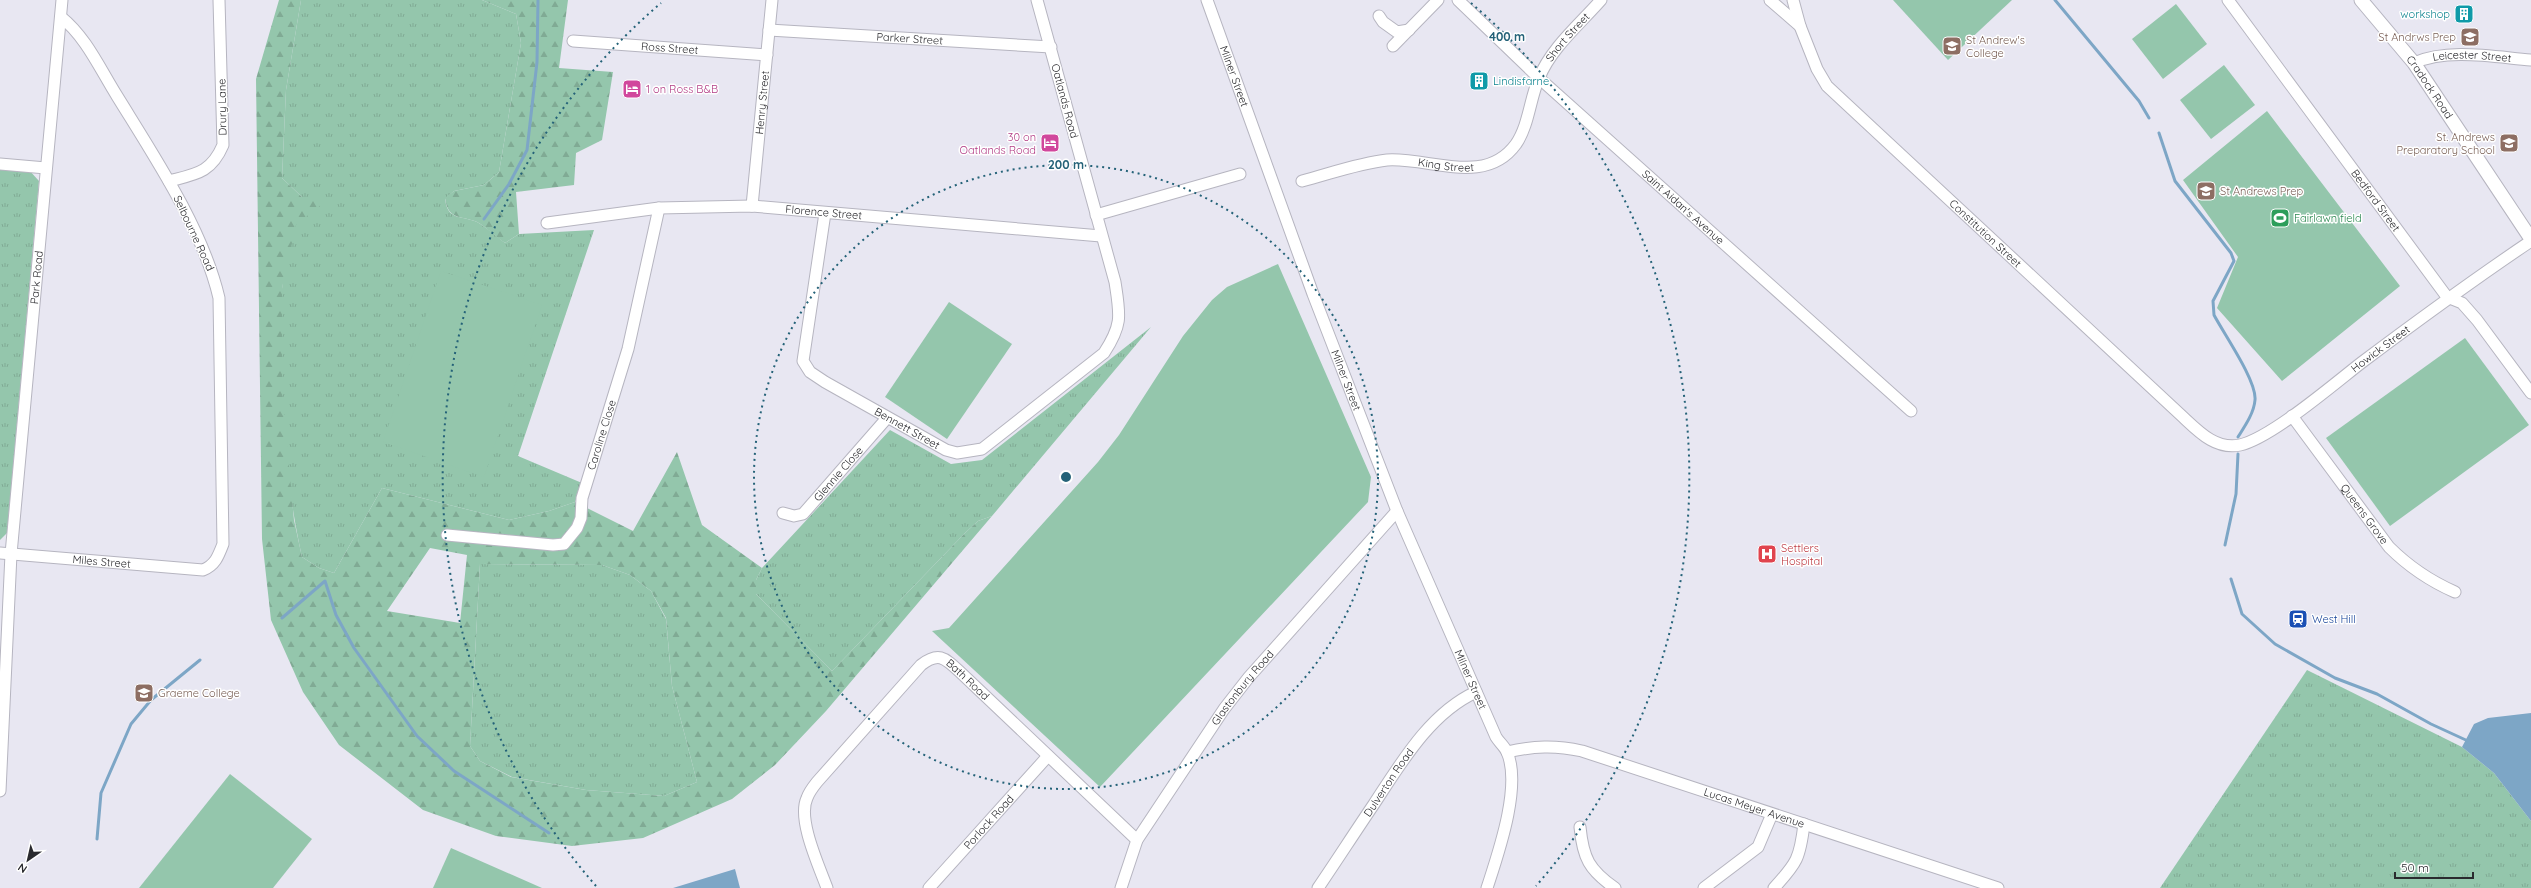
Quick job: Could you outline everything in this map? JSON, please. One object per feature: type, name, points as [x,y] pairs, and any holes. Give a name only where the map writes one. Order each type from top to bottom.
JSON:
[{"type":"main road","name":"Cradock Road","points":[[2361,0],[2414,63],[2531,240]]},
{"type":"street","name":"Park Road","points":[[0,791],[6,554],[62,0]]},
{"type":"street","name":"Drury Lane","points":[[169,181],[200,173],[218,157],[223,145],[220,0]]},
{"type":"street","name":"Henry Street","points":[[752,206],[772,0]]},
{"type":"street","name":"Oatlands Road","points":[[1037,0],[1051,47],[1101,236],[1115,282],[1120,318]]},
{"type":"street","name":"Milner Street","points":[[1207,0],[1313,294],[1397,510],[1496,738],[1507,752]]},
{"type":"street","points":[[1393,46],[1438,0]]},
{"type":"street","name":"Saint Aidan's Avenue","points":[[1458,0],[1539,78],[1911,411]]},
{"type":"street","name":"Short Street","points":[[1539,78],[1552,55],[1601,0]]},
{"type":"street","name":"Constitution Street","points":[[1770,0],[1800,26],[1817,69],[1827,86],[2183,417],[2212,441],[2225,445]]},
{"type":"street","points":[[1793,0],[1800,26]]},
{"type":"street","name":"Bedford Street","points":[[2228,0],[2447,298],[2462,303],[2477,320],[2531,393]]},
{"type":"street","points":[[1379,16],[1383,22],[1397,32],[1409,30]]},
{"type":"street","name":"Selbourne Road","points":[[61,17],[84,42],[169,181],[213,272],[219,298],[223,544],[217,559],[211,566],[203,570]]},
{"type":"street","name":"Parker Street","points":[[769,30],[1051,47]]},
{"type":"street","name":"Ross Street","points":[[573,41],[767,55]]},
{"type":"street","name":"Leicester Street","points":[[2414,63],[2425,58],[2441,56],[2531,60]]},
{"type":"street","name":"King Street","points":[[1302,181],[1387,160],[1468,167],[1490,164],[1503,157],[1516,143],[1539,78]]},
{"type":"street","points":[[0,164],[46,168]]},
{"type":"street","points":[[1096,215],[1240,174]]},
{"type":"street","name":"Florence Street","points":[[547,223],[659,208],[752,206],[1101,236]]},
{"type":"street","name":"Caroline Close","points":[[448,535],[553,545],[564,544],[572,536],[581,518],[582,498],[628,348],[659,208]]},
{"type":"street","name":"Bennett Street","points":[[825,213],[803,361],[810,372],[887,418],[946,450],[957,452],[982,449],[1104,353],[1116,335],[1120,318]]},
{"type":"street","name":"Howick Street","points":[[2225,445],[2241,445],[2257,438],[2292,416],[2447,298],[2531,240]]},
{"type":"street","name":"Queens Grove","points":[[2292,416],[2390,548],[2404,562],[2434,582],[2455,592]]},
{"type":"street","name":"Glennie Close","points":[[784,513],[794,516],[803,514],[887,418]]},
{"type":"street","name":"Glastonbury Road","points":[[1121,888],[1137,840],[1224,709],[1249,677],[1397,510]]},
{"type":"street","name":"Miles Street","points":[[6,554],[203,570]]},
{"type":"street","name":"Bath Road","points":[[827,888],[807,830],[804,812],[806,799],[817,782],[921,665],[930,658],[938,656],[949,661],[1137,840]]},
{"type":"street","name":"Dulverton Road","points":[[1318,888],[1398,768],[1432,724],[1447,709],[1476,692]]},
{"type":"street","name":"Lucas Meyer Avenue","points":[[1507,752],[1536,746],[1560,746],[1582,751],[1998,888]]},
{"type":"street","points":[[1487,888],[1505,833],[1508,811],[1510,771],[1507,752]]},
{"type":"street","name":"Porlock Road","points":[[929,888],[1048,756]]},
{"type":"street","points":[[1704,888],[1758,847],[1772,814]]},
{"type":"street","points":[[1774,888],[1794,866],[1801,847],[1804,824]]},
{"type":"street","points":[[1580,827],[1585,856],[1591,868],[1615,888]]},
{"type":"green space","points":[[279,0],[301,0],[286,90],[282,178],[302,197],[322,204],[296,225],[282,288],[282,391],[294,520],[302,557],[319,568],[334,573],[382,488],[509,520],[549,511],[575,502],[633,531],[677,452],[702,525],[762,568],[756,580],[756,594],[832,671],[965,533],[978,521],[992,516],[826,711],[775,765],[732,799],[643,838],[572,846],[496,836],[423,810],[339,745],[303,692],[271,620],[262,539],[256,79]],"holes":[[[430,548],[467,555],[460,623],[387,611]],[[480,564],[602,565],[630,575],[651,591],[666,618],[672,686],[697,782],[664,796],[586,790],[511,777],[480,761],[470,746]]]},
{"type":"green space","points":[[301,0],[482,0],[516,14],[521,43],[499,172],[484,185],[454,191],[445,199],[447,206],[452,214],[477,222],[505,243],[519,234],[594,230],[518,456],[582,483],[575,502],[549,511],[509,520],[382,488],[334,573],[319,568],[302,557],[290,493],[283,424],[280,354],[282,289],[287,255],[302,197],[282,178],[286,90]]},
{"type":"green space","points":[[482,0],[568,0],[559,68],[613,72],[602,140],[576,153],[574,185],[516,192],[519,234],[505,243],[477,222],[452,214],[445,198],[454,191],[484,185],[499,172],[521,43],[516,14]]},
{"type":"green space","points":[[1893,0],[2012,0],[1948,60]]},
{"type":"green space","points":[[2176,4],[2207,44],[2163,79],[2132,39]]},
{"type":"green space","points":[[2224,65],[2255,105],[2211,139],[2180,100]]},
{"type":"green space","name":"Fairlawn field","points":[[2267,111],[2400,286],[2282,381],[2217,308],[2238,257],[2183,180]]},
{"type":"green space","points":[[0,168],[29,170],[39,181],[7,533],[0,540]]},
{"type":"green space","points":[[1278,264],[1371,477],[1368,502],[1100,787],[932,631],[949,628],[1098,462],[1119,435],[1183,336],[1212,300],[1227,287]]},
{"type":"green space","points":[[441,271],[542,305],[484,477],[383,442]]},
{"type":"green space","points":[[949,302],[1012,344],[947,439],[885,397]]},
{"type":"green space","points":[[1151,327],[992,516],[978,521],[965,533],[832,671],[756,594],[756,580],[762,568],[890,430],[951,464],[982,460]]},
{"type":"green space","points":[[2465,338],[2529,425],[2390,526],[2326,438]]},
{"type":"green space","points":[[480,564],[602,565],[630,575],[651,591],[666,619],[672,686],[697,782],[664,796],[586,790],[512,777],[480,761],[470,746]]},
{"type":"green space","points":[[2307,670],[2462,747],[2494,773],[2531,821],[2531,888],[2160,888]]},
{"type":"green space","points":[[230,774],[312,839],[273,888],[139,888]]},
{"type":"green space","points":[[451,848],[542,888],[433,888]]},
{"type":"water","points":[[2531,713],[2531,821],[2494,773],[2462,747],[2474,724],[2488,718]]},
{"type":"water","points":[[735,869],[740,888],[673,888]]},
{"type":"waterway","points":[[484,219],[509,184],[527,150],[537,62],[538,0]]},
{"type":"waterway","points":[[2055,0],[2139,101],[2149,118]]},
{"type":"waterway","points":[[2159,133],[2175,181],[2231,253],[2234,261],[2213,301],[2214,315],[2246,370],[2254,392],[2255,400],[2253,410],[2238,437]]},
{"type":"waterway","points":[[2225,545],[2236,494],[2238,454]]},
{"type":"waterway","points":[[2231,579],[2242,614],[2275,644],[2335,678],[2377,694],[2431,724],[2468,741]]},
{"type":"waterway","points":[[282,618],[325,581],[336,615],[354,648],[417,736],[454,771],[549,833]]},
{"type":"waterway","points":[[97,839],[101,793],[131,724],[151,700],[200,660]]},
{"type":"place","name":"workshop","points":[[2464,14]]},
{"type":"place","name":"St Andrws Prep","points":[[2470,37]]},
{"type":"place","name":"St Andrew's College","points":[[1952,46]]},
{"type":"place","name":"Lindisfarne","points":[[1479,81]]},
{"type":"place","name":"1 on Ross B&B","points":[[632,89]]},
{"type":"place","name":"30 on Oatlands Road","points":[[1050,143]]},
{"type":"place","name":"St. Andrews Preparatory School","points":[[2509,143]]},
{"type":"place","name":"St Andrews Prep","points":[[2206,191]]},
{"type":"place","name":"Fairlawn field","points":[[2280,218]]},
{"type":"place","name":"Settlers Hospital","points":[[1767,554]]},
{"type":"place","name":"West Hill","points":[[2298,619]]},
{"type":"place","name":"Graeme College","points":[[144,693]]}]
